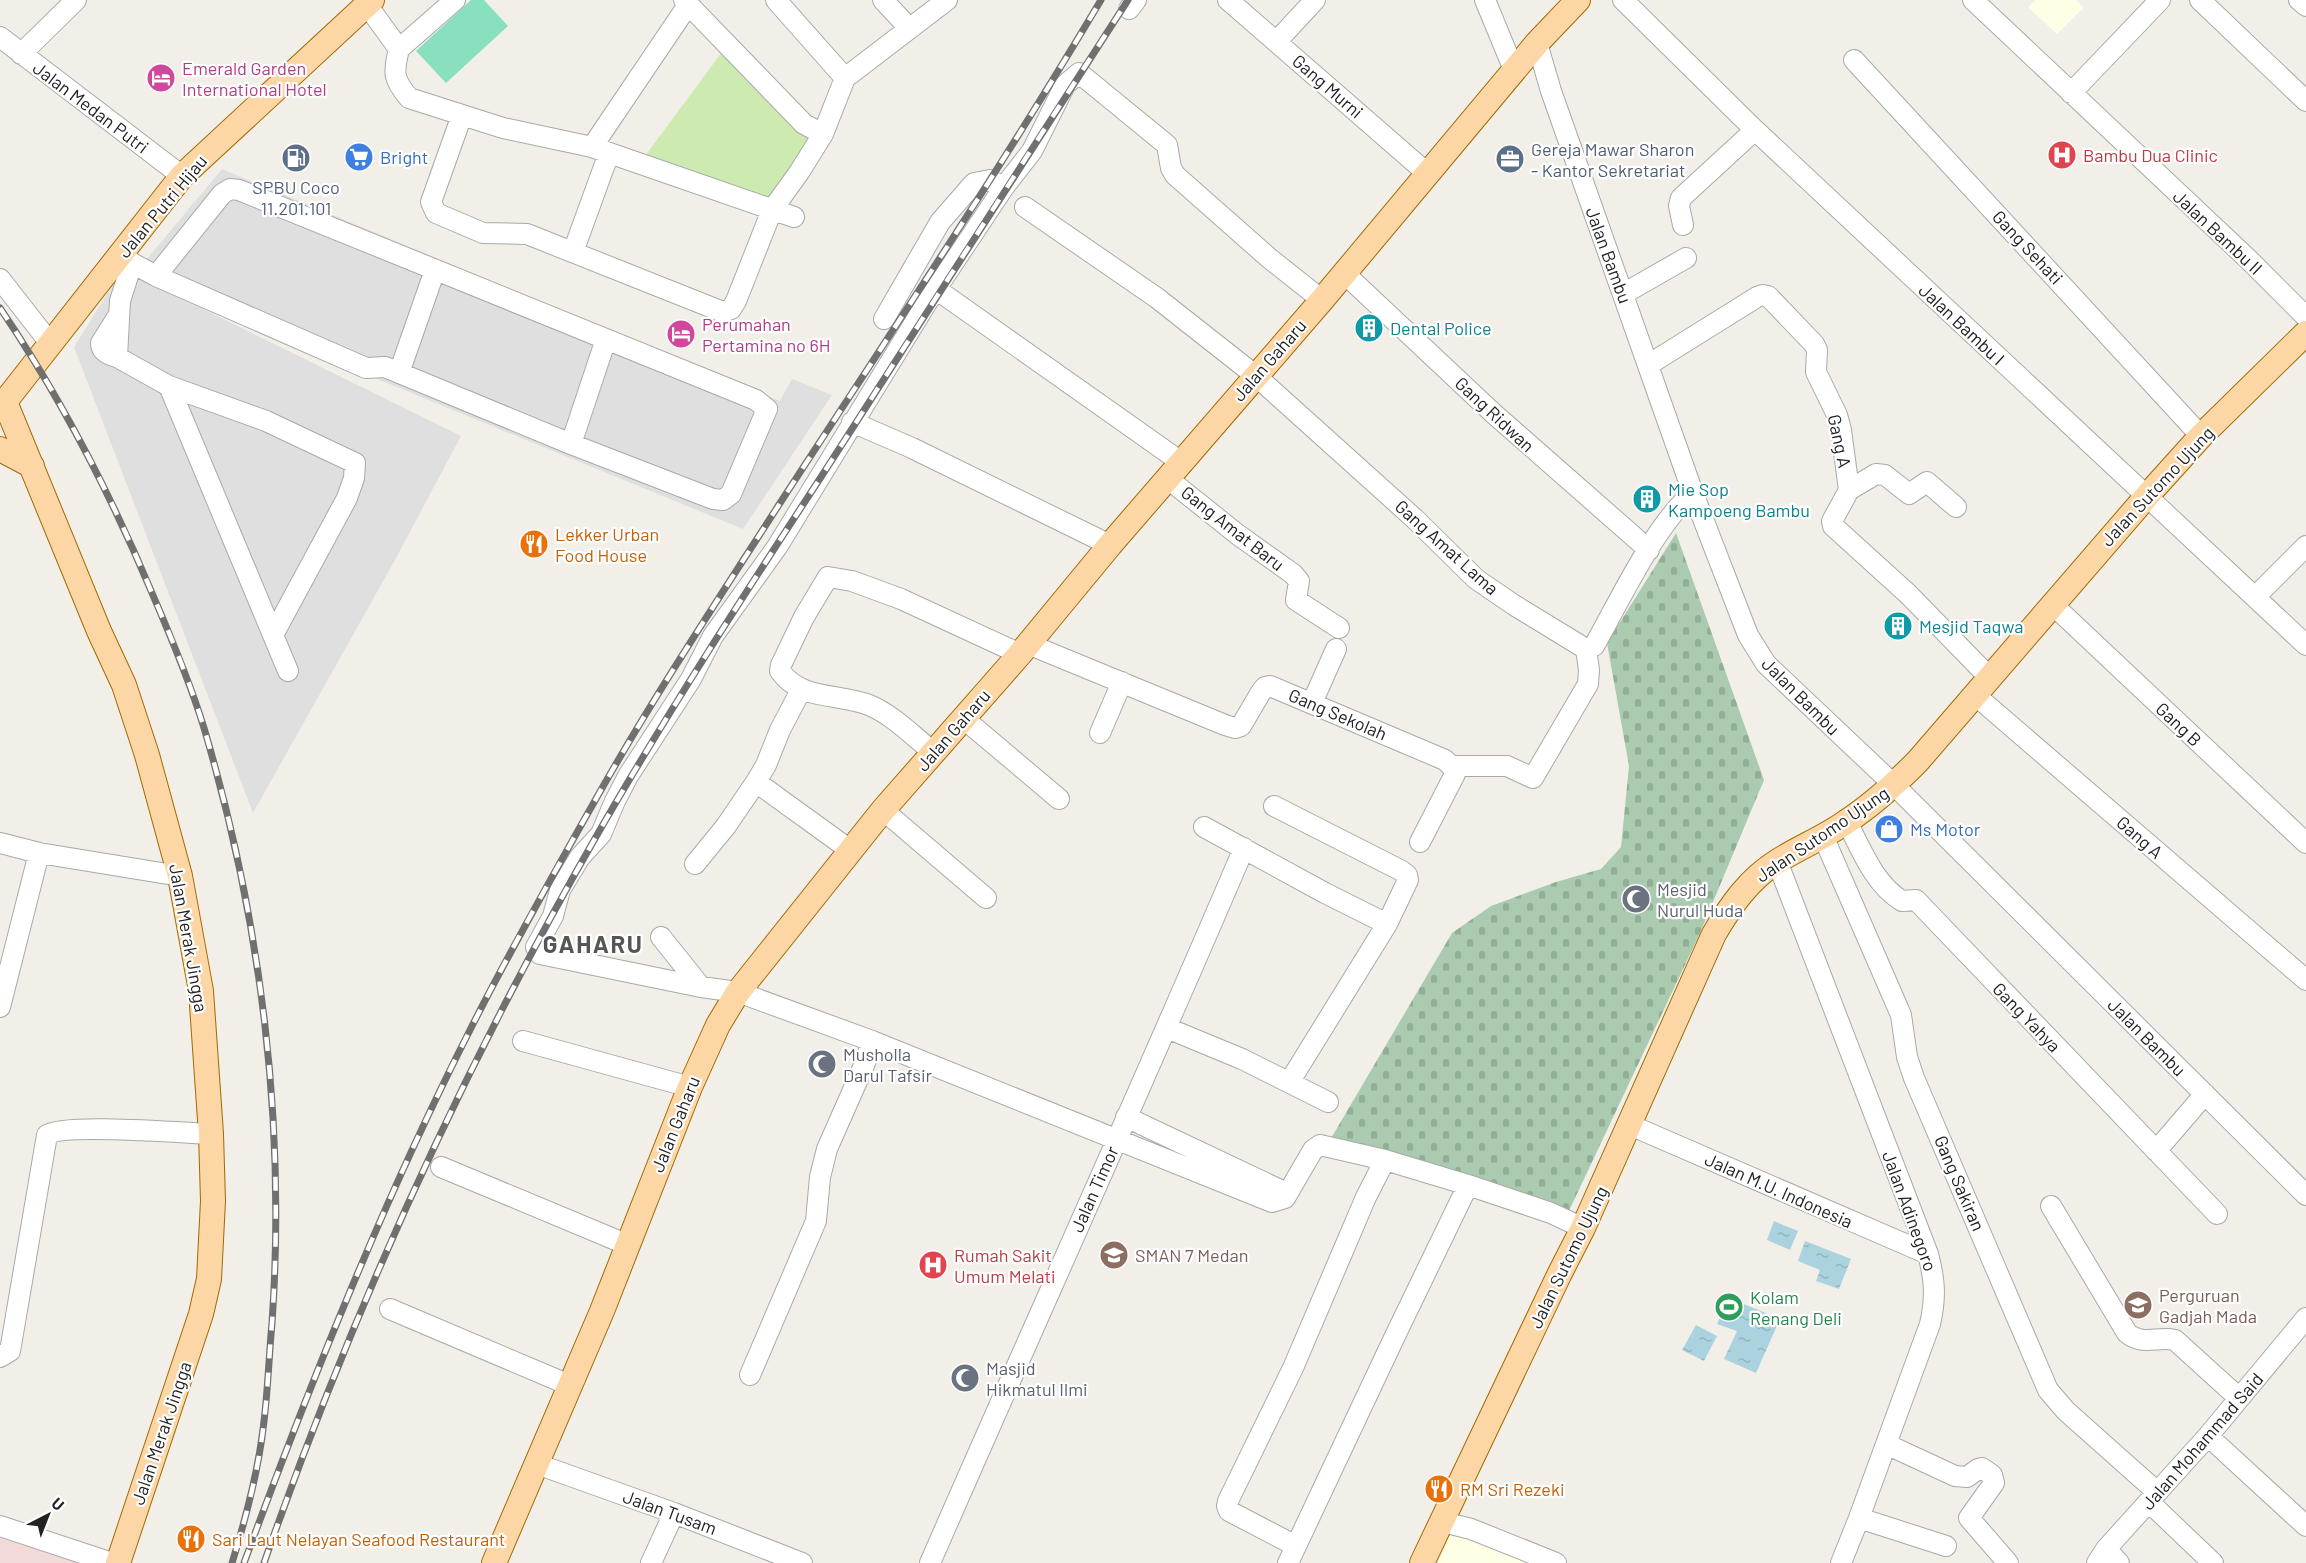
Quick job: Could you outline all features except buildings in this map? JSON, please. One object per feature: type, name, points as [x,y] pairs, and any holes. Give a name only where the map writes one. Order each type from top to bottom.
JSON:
[{"type":"main road","name":"Jalan Gaharu","points":[[494,1563],[628,1245],[690,1087],[718,1025],[738,992],[883,810],[1024,649],[1174,470],[1322,300],[1524,59],[1578,0]]},
{"type":"main road","name":"Jalan Putri Hijau","points":[[3,405],[50,343],[126,258],[182,176],[370,2]]},
{"type":"main road","name":"Jalan Sutomo Ujung","points":[[1422,1563],[1558,1275],[1583,1228],[1714,934],[1733,903],[1752,881],[1777,861],[1847,822],[1894,785],[1917,762],[2052,604],[2201,436],[2306,333]]},
{"type":"main road","name":"Jalan Merak Jingga","points":[[3,405],[32,466],[99,631],[124,685],[147,755],[180,876],[201,990],[211,1134],[213,1201],[209,1279],[204,1302],[118,1563]]},
{"type":"main road","points":[[0,449],[32,466]]},
{"type":"street","points":[[21,54],[76,0]]},
{"type":"street","points":[[455,0],[399,50],[394,70],[398,85],[409,98],[503,128],[600,150],[794,217]]},
{"type":"street","points":[[776,0],[845,78]]},
{"type":"street","points":[[883,0],[909,28]]},
{"type":"street","points":[[462,114],[431,202],[435,213],[483,233],[527,234],[700,304],[727,312],[736,301],[772,210],[823,134],[845,78],[947,0]]},
{"type":"street","name":"Gang Murni","points":[[1228,0],[1428,174]]},
{"type":"street","points":[[1277,41],[1315,0]]},
{"type":"street","name":"Jalan Bambu","points":[[1485,0],[1555,102],[1648,364],[1690,495],[1748,635],[1760,656],[1894,785],[2306,1195]]},
{"type":"street","name":"Jalan Bambu I","points":[[1623,0],[1755,130],[2306,645]]},
{"type":"street","name":"Jalan Bambu II","points":[[1973,0],[2306,316]]},
{"type":"street","points":[[2071,93],[2160,0]]},
{"type":"street","points":[[2200,0],[2306,101]]},
{"type":"street","points":[[2299,0],[2306,6]]},
{"type":"street","points":[[370,2],[399,50]]},
{"type":"street","points":[[573,252],[600,150],[686,2],[804,124],[823,134]]},
{"type":"street","name":"Jalan Medan Putri","points":[[0,37],[182,176]]},
{"type":"street","name":"Gang Sehati","points":[[1854,60],[2201,436]]},
{"type":"street","points":[[1322,300],[1269,258],[1175,175],[1171,168],[1167,145],[1079,73],[1065,85],[1032,150],[1004,187],[936,289],[777,547],[713,636],[691,679],[628,776],[601,834],[580,857],[560,890],[553,916],[536,947],[540,954],[701,987],[738,992],[872,1041],[1272,1202],[1285,1198],[1316,1147],[1320,1145],[1384,1160],[1468,1185],[1551,1213],[1583,1228]]},
{"type":"street","points":[[1683,225],[1679,206],[1681,198],[1755,130]]},
{"type":"street","points":[[884,319],[940,222],[974,183],[990,180],[1004,187]]},
{"type":"street","points":[[156,276],[214,203],[230,189],[254,196],[756,400],[767,409],[731,494],[723,500],[713,499],[571,444],[385,367],[366,368],[156,276],[126,258],[118,316],[101,343],[104,350],[169,386],[266,421],[355,463],[354,478],[347,498],[273,635]]},
{"type":"street","name":"Gang Amat Lama","points":[[1025,207],[1157,298],[1256,376],[1415,519],[1476,579],[1586,649]]},
{"type":"street","points":[[1623,294],[1686,258]]},
{"type":"street","points":[[399,373],[435,270]]},
{"type":"street","name":"Gang Ridwan","points":[[1344,273],[1493,413],[1649,550]]},
{"type":"street","points":[[0,279],[50,343]]},
{"type":"street","points":[[936,289],[1174,470]]},
{"type":"street","name":"Gang A","points":[[1648,364],[1757,297],[1768,296],[1807,335],[1817,350],[1816,372],[1837,416],[1849,490],[1832,521],[1833,526],[1908,594],[1982,686],[2306,980]]},
{"type":"street","points":[[571,444],[606,339]]},
{"type":"street","points":[[169,386],[288,671]]},
{"type":"street","points":[[852,422],[912,448],[1110,546]]},
{"type":"street","name":"Gang Amat Baru","points":[[1174,470],[1237,534],[1293,574],[1299,581],[1296,600],[1339,628]]},
{"type":"street","points":[[1849,490],[1876,474],[1881,474],[1909,494],[1927,482],[1956,507]]},
{"type":"street","points":[[1420,842],[1455,774],[1451,766],[1507,766],[1533,778],[1588,684],[1586,649],[1594,646],[1649,550],[1674,513],[1690,495]]},
{"type":"street","points":[[2255,597],[2306,546]]},
{"type":"street","name":"Gang Sekolah","points":[[801,690],[784,677],[780,671],[781,665],[804,617],[828,577],[841,577],[1024,649],[1122,682],[1235,728],[1245,723],[1265,687],[1275,687],[1445,760],[1451,766]]},
{"type":"street","name":"Gang B","points":[[2052,604],[2306,843]]},
{"type":"street","points":[[1312,703],[1336,649]]},
{"type":"street","points":[[1100,733],[1122,682]]},
{"type":"street","points":[[695,864],[726,826],[756,782],[801,690],[868,705],[887,715],[933,752]]},
{"type":"street","points":[[963,718],[1059,799]]},
{"type":"street","points":[[756,782],[850,850]]},
{"type":"street","points":[[1274,806],[1407,875],[1408,880],[1387,924],[1290,1081]]},
{"type":"street","points":[[883,810],[986,898]]},
{"type":"street","name":"Gang Yahya","points":[[1847,822],[1877,877],[1887,889],[1902,901],[1916,900],[2217,1214]]},
{"type":"street","points":[[1204,827],[1387,924]]},
{"type":"street","name":"Gang Sakiran","points":[[1823,836],[1901,1015],[1906,1057],[1914,1078],[2048,1390],[2066,1411],[2153,1497],[2213,1563]]},
{"type":"street","points":[[0,843],[39,853],[180,876]]},
{"type":"street","name":"Jalan Timor","points":[[930,1563],[1167,1028],[1244,848]]},
{"type":"street","points":[[0,1007],[39,853]]},
{"type":"street","name":"Jalan Adinegoro","points":[[1777,861],[1928,1254],[1935,1279],[1935,1305],[1930,1324],[1841,1563]]},
{"type":"street","points":[[661,937],[701,987]]},
{"type":"street","points":[[1167,1028],[1290,1081],[1328,1102]]},
{"type":"street","points":[[523,1041],[690,1087]]},
{"type":"street","points":[[750,1375],[816,1221],[820,1177],[827,1149],[865,1063],[872,1041]]},
{"type":"street","points":[[2156,1151],[2205,1094]]},
{"type":"street","points":[[1126,1117],[1278,1190]]},
{"type":"street","name":"Jalan M.U. Indonesia","points":[[1630,1125],[1928,1254]]},
{"type":"street","points":[[0,1357],[10,1351],[47,1135],[52,1131],[85,1130],[211,1134]]},
{"type":"street","points":[[1384,1160],[1293,1368],[1228,1501],[1229,1511],[1292,1555],[1468,1185]]},
{"type":"street","points":[[441,1167],[628,1245]]},
{"type":"street","points":[[2051,1206],[2127,1333],[2139,1341],[2169,1338],[2175,1340],[2239,1398]]},
{"type":"street","points":[[390,1309],[569,1385]]},
{"type":"street","name":"Jalan Mohammad Said","points":[[2107,1558],[2153,1497],[2208,1436],[2306,1318]]},
{"type":"street","points":[[2208,1436],[2306,1526]]},
{"type":"street","points":[[1886,1444],[1955,1476],[1967,1478],[1982,1468],[1992,1475],[1994,1483],[1970,1518],[2008,1563]]},
{"type":"street","name":"Jalan Tusam","points":[[537,1464],[674,1513],[802,1563]]},
{"type":"street","points":[[651,1563],[674,1513]]},
{"type":"street","points":[[1859,1518],[1946,1545]]},
{"type":"street","points":[[1443,1522],[1471,1529],[1556,1563]]},
{"type":"street","points":[[0,1526],[112,1563]]},
{"type":"shaded area","points":[[2035,0],[2076,0],[2084,7],[2057,34],[2028,7]]},
{"type":"shaded area","points":[[222,169],[780,401],[792,379],[832,395],[743,529],[375,378],[381,363],[146,260]]},
{"type":"shaded area","points":[[138,277],[461,436],[395,560],[253,813],[74,347],[117,278]]},
{"type":"shaded area","points":[[1452,1530],[1533,1563],[1438,1563]]},
{"type":"shaded area","points":[[0,1536],[78,1560],[77,1563],[0,1563]]},
{"type":"green space","points":[[471,0],[484,0],[508,26],[446,83],[416,51]]},
{"type":"green space","points":[[725,48],[810,140],[770,203],[645,156]]},
{"type":"green space","points":[[1676,533],[1764,780],[1700,933],[1567,1215],[1330,1140],[1452,933],[1491,906],[1556,882],[1601,869],[1621,847],[1629,766],[1607,643]]},
{"type":"water","points":[[1774,1221],[1798,1231],[1790,1250],[1767,1240]]},
{"type":"water","points":[[1805,1241],[1851,1259],[1839,1289],[1816,1281],[1820,1270],[1798,1261]]},
{"type":"water","points":[[1729,1298],[1780,1319],[1756,1373],[1724,1359],[1737,1331],[1717,1324]]},
{"type":"water","name":"Kolam Renang Deli","points":[[1696,1325],[1717,1336],[1704,1361],[1682,1350]]},
{"type":"railway","points":[[244,1563],[322,1359],[379,1224],[440,1091],[533,911],[664,684],[984,189],[1101,0]]},
{"type":"railway","points":[[264,1563],[334,1376],[373,1283],[456,1101],[548,923],[624,789],[706,654],[1128,0]]},
{"type":"railway","points":[[0,308],[44,376],[102,483],[159,610],[204,728],[241,874],[265,1023],[272,1097],[275,1248],[267,1397],[262,1439],[251,1493],[232,1563]]},
{"type":"place","name":"Emerald Garden International Hotel","points":[[161,78]]},
{"type":"place","name":"Bambu Dua Clinic","points":[[2062,155]]},
{"type":"place","name":"Bright","points":[[359,157]]},
{"type":"place","name":"SPBU Coco 11.201.101","points":[[296,158]]},
{"type":"place","name":"Gereja Mawar Sharon - Kantor Sekretariat","points":[[1510,159]]},
{"type":"place","name":"Dental Police","points":[[1369,328]]},
{"type":"place","name":"Perumahan Pertamina no 6H","points":[[681,334]]},
{"type":"place","name":"Mie Sop Kampoeng Bambu","points":[[1647,499]]},
{"type":"place","name":"Lekker Urban Food House","points":[[534,544]]},
{"type":"place","name":"Mesjid Taqwa","points":[[1898,626]]},
{"type":"place","name":"Ms Motor","points":[[1889,829]]},
{"type":"place","name":"Mesjid Nurul Huda","points":[[1636,899]]},
{"type":"place","name":"Musholla Darul Tafsir","points":[[822,1064]]},
{"type":"place","name":"SMAN 7 Medan","points":[[1114,1255]]},
{"type":"place","name":"Rumah Sakit Umum Melati","points":[[933,1265]]},
{"type":"place","name":"Perguruan Gadjah Mada","points":[[2138,1305]]},
{"type":"place","name":"Kolam Renang Deli","points":[[1729,1307]]},
{"type":"place","name":"Masjid Hikmatul Ilmi","points":[[965,1378]]},
{"type":"place","name":"RM Sri Rezeki","points":[[1439,1489]]},
{"type":"place","name":"Sari Laut Nelayan Seafood Restaurant","points":[[191,1539]]},
{"type":"district","name":"GAHARU","points":[[593,943]]}]
